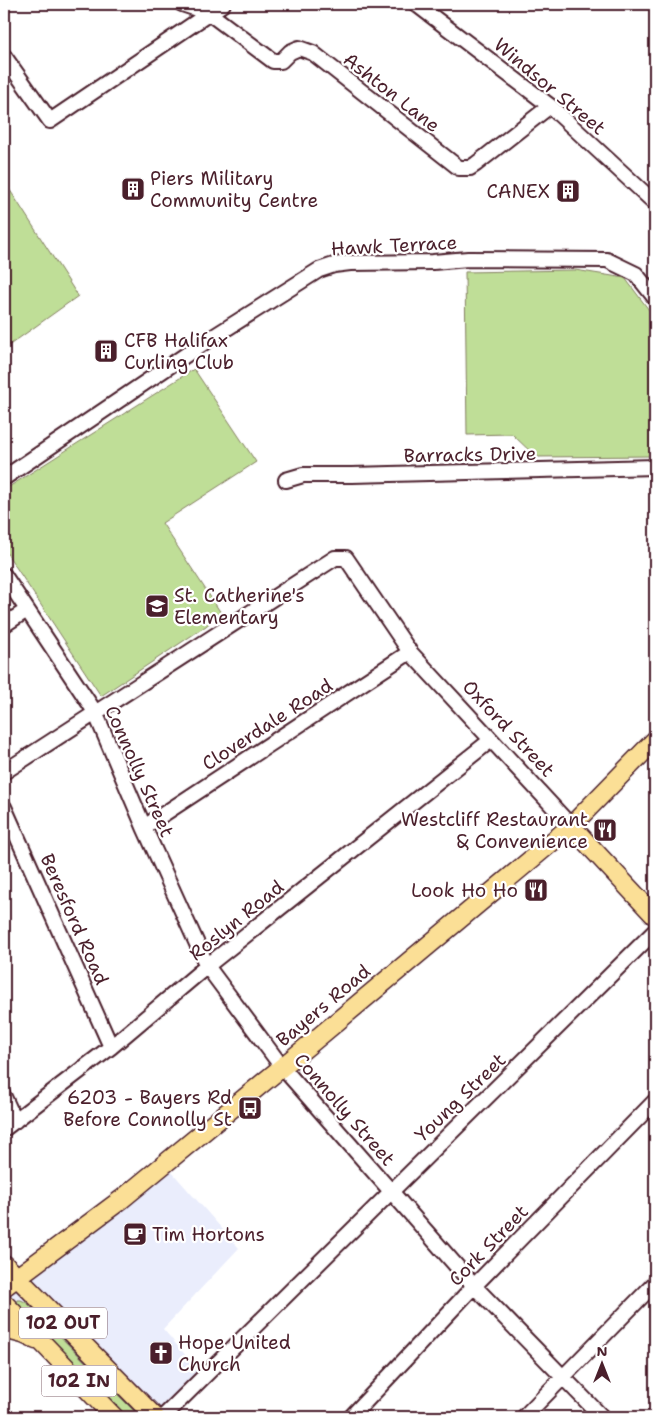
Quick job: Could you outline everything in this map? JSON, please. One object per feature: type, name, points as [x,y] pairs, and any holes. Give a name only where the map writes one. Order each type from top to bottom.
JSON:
[{"type":"main road","name":"Bayers Road","points":[[11,1282],[111,1208],[571,826],[655,740]]},
{"type":"main road","name":"Oxford Street","points":[[571,826],[655,916]]},
{"type":"main road","points":[[4,1264],[11,1282]]},
{"type":"main road","name":"102 OUT","points":[[11,1282],[155,1417]]},
{"type":"main road","points":[[4,1303],[44,1344]]},
{"type":"main road","points":[[4,1329],[22,1334],[44,1344]]},
{"type":"main road","name":"102 IN","points":[[44,1344],[114,1417]]},
{"type":"street","points":[[182,4],[209,12]]},
{"type":"street","points":[[4,56],[50,121],[223,4]]},
{"type":"street","name":"Windsor Street","points":[[416,4],[550,106],[655,203]]},
{"type":"street","name":"Ashton Lane","points":[[209,12],[273,61],[281,61],[290,52],[299,48],[312,53],[459,168],[470,168],[476,164],[550,106]]},
{"type":"street","name":"Hawk Terrace","points":[[4,478],[202,344],[319,270],[334,265],[468,260],[607,260],[636,274],[655,298]]},
{"type":"street","name":"Barracks Drive","points":[[286,480],[303,475],[655,467]]},
{"type":"street","name":"Oxford Street","points":[[95,712],[336,558],[346,558],[410,652],[571,826]]},
{"type":"street","name":"Connolly Street","points":[[4,575],[95,712],[144,827],[207,966],[282,1067],[474,1286],[602,1417]]},
{"type":"street","points":[[4,625],[27,610]]},
{"type":"street","name":"Cloverdale Road","points":[[144,827],[410,652]]},
{"type":"street","points":[[4,772],[95,712]]},
{"type":"street","name":"Roslyn Road","points":[[9,1125],[111,1047],[207,966],[491,740]]},
{"type":"street","name":"Beresford Road","points":[[4,807],[111,1047]]},
{"type":"street","name":"Young Street","points":[[163,1417],[655,931]]},
{"type":"street","points":[[4,1097],[9,1125]]},
{"type":"street","name":"Cork Street","points":[[351,1417],[474,1286],[655,1101]]},
{"type":"street","points":[[524,1417],[655,1283]]},
{"type":"shaded area","points":[[171,1171],[239,1248],[163,1329],[205,1378],[170,1417],[132,1417],[4,1291],[4,1281]]},
{"type":"green space","points":[[4,181],[78,296],[4,349]]},
{"type":"green space","points":[[575,270],[625,278],[655,318],[655,456],[536,457],[512,434],[467,435],[465,272]]},
{"type":"green space","points":[[194,369],[256,462],[162,523],[221,613],[206,626],[101,696],[4,549],[4,490]]},
{"type":"green space","points":[[18,1300],[27,1303],[140,1417],[126,1417],[20,1310],[17,1303]]},
{"type":"place","name":"Piers Military Community Centre","points":[[133,189]]},
{"type":"place","name":"CANEX","points":[[568,191]]},
{"type":"place","name":"CFB Halifax Curling Club","points":[[106,351]]},
{"type":"place","name":"St. Catherine's Elementary","points":[[157,606]]},
{"type":"place","name":"Westcliff Restaurant & Convenience","points":[[605,830]]},
{"type":"place","name":"Look Ho Ho","points":[[536,890]]},
{"type":"place","name":"6203 - Bayers Rd Before Connolly St","points":[[250,1108]]},
{"type":"place","name":"Tim Hortons","points":[[135,1234]]},
{"type":"place","name":"Hope United Church","points":[[161,1353]]}]
